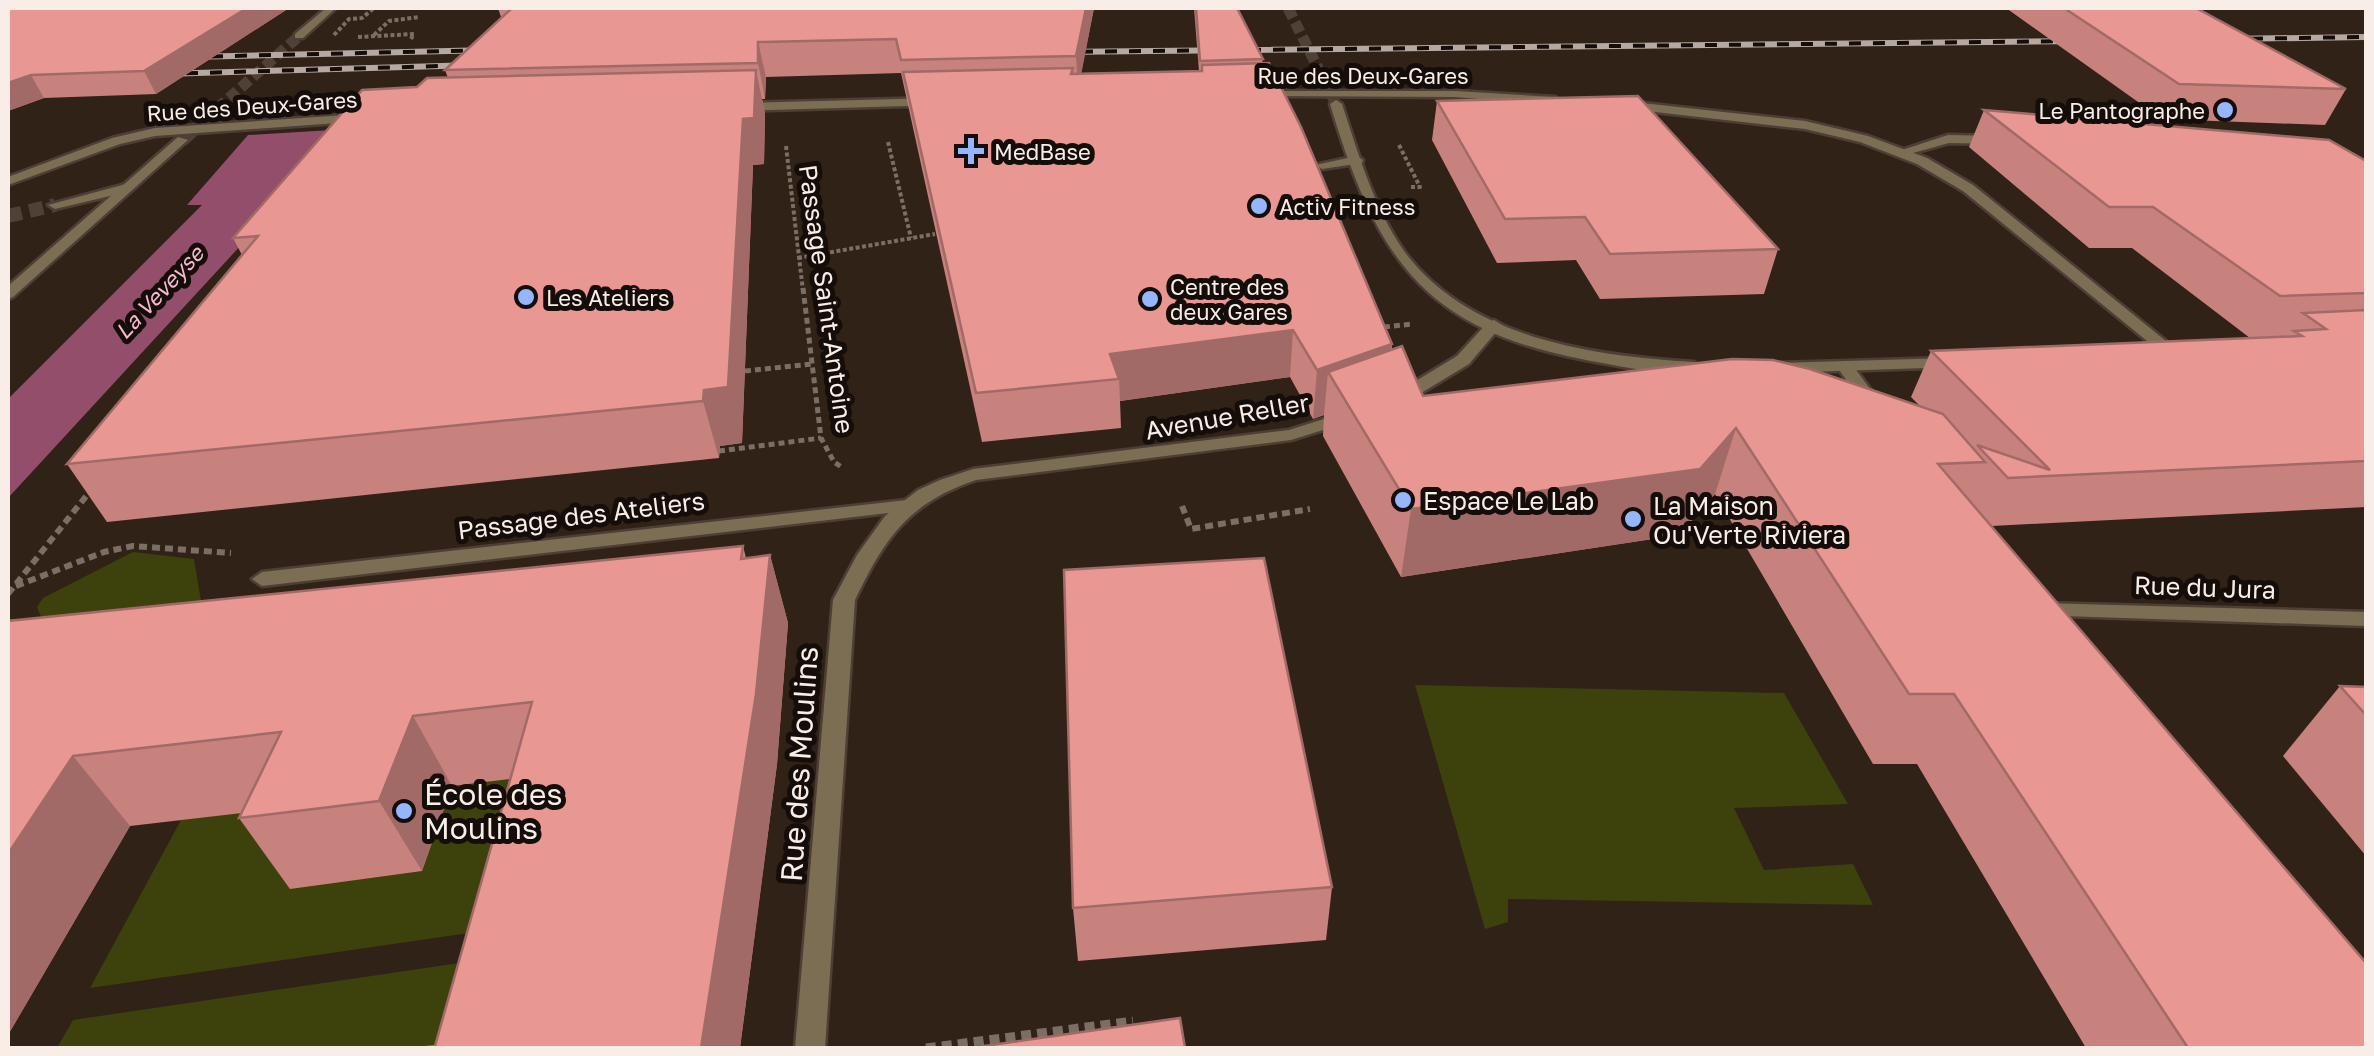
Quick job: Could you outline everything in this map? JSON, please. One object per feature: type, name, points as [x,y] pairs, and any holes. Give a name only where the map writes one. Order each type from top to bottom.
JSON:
[{"type":"street","points":[[299,36],[331,8]]},
{"type":"street","name":"Rue des Deux-Gares","points":[[1242,94],[1400,93],[1574,102]]},
{"type":"street","points":[[716,108],[956,102]]},
{"type":"street","points":[[1336,104],[1404,261],[1455,304],[1494,326],[1595,359],[1719,368]]},
{"type":"street","points":[[1610,104],[1788,122],[1902,152],[1968,188],[2174,354]]},
{"type":"street","name":"Rue des Deux-Gares","points":[[8,181],[116,142],[156,132],[378,117]]},
{"type":"street","points":[[1902,152],[1948,139],[2016,140]]},
{"type":"street","points":[[8,294],[182,140]]},
{"type":"street","points":[[1322,165],[1357,160]]},
{"type":"street","points":[[56,205],[126,188]]},
{"type":"street","name":"Avenue Reller","points":[[907,506],[939,484],[973,475],[1291,435],[1395,401],[1463,360],[1494,326]]},
{"type":"street","points":[[2139,355],[2194,353]]},
{"type":"street","points":[[1754,368],[1976,362]]},
{"type":"street","points":[[1844,367],[1886,422]]},
{"type":"street","name":"Passage des Ateliers","points":[[262,580],[907,506]]},
{"type":"street","name":"Rue des Moulins","points":[[810,1048],[844,600],[872,540],[907,506]]},
{"type":"street","name":"Rue du Jura","points":[[2067,640],[2035,602],[2366,619]]},
{"type":"path","points":[[334,35],[349,19],[362,18],[374,8]]},
{"type":"path","points":[[373,36],[388,21],[420,17]]},
{"type":"path","points":[[362,36],[414,34],[410,38]]},
{"type":"path","points":[[879,104],[911,238]]},
{"type":"path","name":"Passage Saint-Antoine","points":[[786,142],[821,438],[834,462],[907,506]]},
{"type":"path","points":[[798,258],[935,234]]},
{"type":"path","points":[[1384,327],[1388,340]]},
{"type":"path","points":[[746,370],[812,364]]},
{"type":"path","points":[[720,451],[821,438]]},
{"type":"path","points":[[8,594],[99,480]]},
{"type":"path","points":[[1182,506],[1191,529],[1310,509]]},
{"type":"path","points":[[14,586],[104,552],[133,546],[227,550],[262,580]]},
{"type":"path","points":[[926,1048],[1132,1021]]},
{"type":"green space","points":[[133,552],[194,559],[202,607],[54,649],[37,607],[43,598]]},
{"type":"green space","points":[[1415,685],[1784,693],[1848,804],[1734,808],[1764,870],[1853,864],[1873,905],[1508,899],[1508,922],[1485,929]]},
{"type":"green space","name":"École des Moulins","points":[[564,772],[524,925],[90,988],[181,820],[327,802],[422,871],[452,786]]},
{"type":"green space","points":[[500,957],[475,1048],[57,1048],[73,1020]]},
{"type":"water","name":"La Veveyse","points":[[348,129],[8,498],[8,399],[202,205],[187,205],[248,135]]},
{"type":"building","points":[[8,8],[247,8],[144,71],[31,75],[8,83]]},
{"type":"building","points":[[512,8],[1086,8],[1076,56],[901,60],[896,39],[758,42],[758,63],[445,70]]},
{"type":"building","points":[[1196,8],[1237,8],[1263,59],[1200,61]]},
{"type":"building","points":[[2064,8],[2196,8],[2346,89],[2179,84]]},
{"type":"building","name":"Centre des deux Gares","points":[[1269,63],[1301,127],[1392,344],[1317,370],[1293,330],[1110,354],[1119,379],[976,393],[903,72],[1073,68],[1071,74],[1202,71],[1202,65]]},
{"type":"building","points":[[756,70],[754,118],[743,119],[728,387],[704,390],[703,401],[67,464],[258,236],[233,238],[362,90],[417,87],[427,78]]},
{"type":"building","points":[[1638,96],[1778,249],[1610,254],[1585,217],[1505,219],[1437,101]]},
{"type":"building","points":[[1984,110],[2329,140],[2366,161],[2366,293],[2280,296],[2153,207],[2109,207]]},
{"type":"building","points":[[2366,310],[2366,461],[2008,478],[1977,445],[2050,470],[1931,351],[2302,336],[2294,331],[2326,329],[2303,313]]},
{"type":"building","points":[[1402,346],[1423,396],[1732,359],[1773,360],[1943,414],[1985,462],[1938,464],[2366,963],[2366,1048],[2188,1048],[1954,694],[1909,694],[1736,428],[1700,469],[1411,509],[1328,372]]},
{"type":"building","points":[[743,546],[741,559],[770,555],[756,694],[701,1048],[418,1048],[435,1046],[532,702],[413,716],[379,801],[239,818],[281,732],[73,756],[8,854],[8,621]]},
{"type":"building","points":[[1264,558],[1332,887],[1073,908],[1064,570]]},
{"type":"building","points":[[2340,686],[2366,687],[2366,715]]},
{"type":"building","points":[[1180,1018],[1185,1048],[970,1048]]},
{"type":"tunnel","points":[[1288,8],[1336,104]]},
{"type":"tunnel","points":[[193,130],[299,36]]},
{"type":"tunnel","points":[[182,140],[196,127]]},
{"type":"tunnel","points":[[8,216],[55,205]]},
{"type":"railway","points":[[2227,39],[2366,37]]},
{"type":"railway","points":[[1057,52],[2082,41]]},
{"type":"railway","points":[[187,57],[492,50]]},
{"type":"railway","points":[[162,74],[477,65]]},
{"type":"place","name":"Le Pantographe","points":[[2225,110]]},
{"type":"place","name":"MedBase","points":[[971,151]]},
{"type":"place","name":"Activ Fitness","points":[[1259,206]]},
{"type":"place","name":"Les Ateliers","points":[[526,297]]},
{"type":"place","name":"Centre des deux Gares","points":[[1150,299]]},
{"type":"place","name":"Espace Le Lab","points":[[1403,500]]},
{"type":"place","name":"La Maison Ou'Verte Riviera","points":[[1633,519]]},
{"type":"place","name":"École des Moulins","points":[[404,811]]}]
